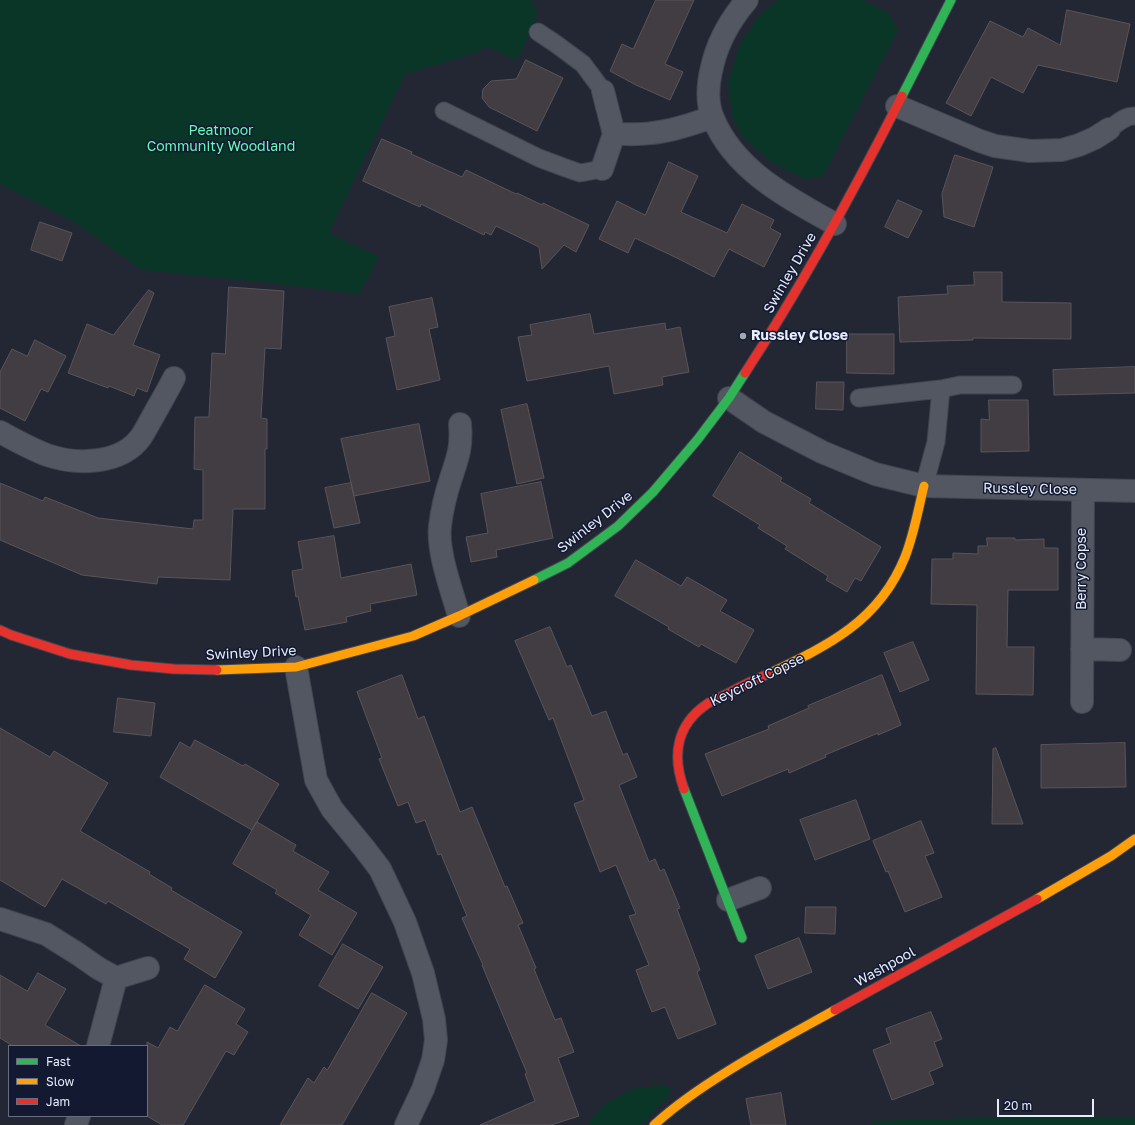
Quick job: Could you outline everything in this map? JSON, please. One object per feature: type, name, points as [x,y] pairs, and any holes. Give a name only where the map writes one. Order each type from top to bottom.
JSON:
[{"type":"street","points":[[747,0],[722,36],[713,60],[709,78],[708,95],[712,117],[724,140],[735,153],[769,185],[793,201],[835,224]]},
{"type":"street","name":"Swinley Drive","points":[[0,630],[70,654],[131,665],[174,669],[220,670],[296,667],[413,636],[459,616],[568,562],[618,526],[653,492],[698,439],[730,398],[774,328],[835,224],[951,0]]},
{"type":"street","points":[[602,169],[614,134],[603,91]]},
{"type":"street","points":[[897,106],[980,141],[995,146],[1030,151],[1062,150],[1095,138],[1109,129]]},
{"type":"street","points":[[614,134],[654,133],[687,126],[712,117]]},
{"type":"street","points":[[0,432],[32,449],[61,459],[92,460],[106,459],[116,456],[125,451],[141,438],[174,378]]},
{"type":"street","name":"Russley Close","points":[[730,398],[764,422],[822,452],[875,474],[924,486],[1135,491]]},
{"type":"street","points":[[459,616],[440,544],[440,527],[450,479],[457,462],[460,447],[460,424]]},
{"type":"street","name":"Keycroft Copse","points":[[742,938],[681,780],[677,756],[679,741],[684,726],[698,710],[707,704],[819,649],[849,631],[866,616],[886,593],[902,563],[910,543],[924,486]]},
{"type":"street","name":"Berry Copse","points":[[1082,702],[1083,490]]},
{"type":"street","points":[[1082,649],[1120,650]]},
{"type":"street","points":[[296,667],[316,780],[332,809],[380,869],[405,922],[423,973],[434,1019],[436,1040],[433,1060],[423,1089],[406,1125]]},
{"type":"street","name":"Washpool","points":[[654,1125],[667,1113],[706,1085],[764,1049],[1005,917],[1111,856],[1135,839]]},
{"type":"street","points":[[728,900],[760,888]]},
{"type":"street","points":[[0,919],[46,934],[116,978],[148,968]]},
{"type":"street","points":[[98,1045],[116,978]]},
{"type":"lane","points":[[538,32],[583,64],[603,91]]},
{"type":"lane","points":[[444,111],[533,155],[563,167],[580,173],[602,169]]},
{"type":"lane","points":[[1109,129],[1130,115],[1135,116]]},
{"type":"lane","points":[[859,398],[941,389],[960,385],[1013,385]]},
{"type":"lane","points":[[924,486],[936,442],[941,389]]},
{"type":"green space","name":"Peatmoor Community Woodland","points":[[0,0],[531,0],[537,10],[536,19],[518,59],[514,59],[488,47],[469,55],[405,74],[329,233],[379,257],[359,294],[263,282],[142,270],[74,222],[0,184]]},
{"type":"green space","points":[[778,0],[862,0],[889,13],[898,30],[823,176],[805,179],[774,164],[742,136],[732,115],[728,82],[740,44],[759,16]]},
{"type":"green space","points":[[663,1085],[671,1088],[668,1097],[642,1125],[587,1125],[604,1105],[632,1089]]},
{"type":"green space","points":[[975,1118],[1135,1118],[1135,1125],[872,1125],[873,1121]]},
{"type":"building","points":[[656,0],[694,0],[665,64],[683,72],[670,100],[636,85],[610,71],[622,44],[633,49]]},
{"type":"building","points":[[1067,10],[1130,24],[1117,82],[1038,65],[1023,93],[991,77],[971,116],[946,103],[990,21],[1023,37],[1028,28],[1060,45]]},
{"type":"building","points":[[526,60],[563,78],[537,131],[489,107],[482,98],[483,89],[491,81],[516,79]]},
{"type":"building","points":[[382,139],[462,177],[466,170],[516,194],[517,193],[542,205],[543,203],[589,225],[576,252],[564,245],[542,269],[539,247],[496,226],[491,235],[485,232],[484,235],[421,204],[420,207],[363,181]]},
{"type":"building","points":[[955,155],[993,167],[974,227],[944,217],[942,194]]},
{"type":"building","points":[[669,162],[698,176],[681,212],[727,233],[742,204],[774,220],[770,228],[781,234],[764,267],[729,249],[714,277],[635,238],[628,253],[599,239],[617,201],[645,215]]},
{"type":"building","points":[[898,200],[922,211],[908,238],[885,227]]},
{"type":"building","points":[[40,222],[72,233],[62,261],[31,250]]},
{"type":"building","points":[[974,272],[1002,272],[1002,302],[1071,303],[1071,339],[973,338],[973,340],[900,342],[898,297],[948,294],[947,286],[974,285]]},
{"type":"building","points":[[229,287],[284,291],[281,349],[265,348],[261,418],[267,419],[267,449],[265,449],[265,509],[233,509],[230,580],[158,577],[157,584],[82,575],[0,540],[0,483],[43,501],[45,497],[98,518],[193,529],[194,520],[203,520],[203,470],[194,469],[195,417],[209,417],[212,353],[225,354]]},
{"type":"building","points":[[149,290],[154,293],[133,345],[160,355],[147,392],[137,388],[134,396],[109,386],[108,388],[68,373],[87,324],[113,335]]},
{"type":"building","points":[[432,298],[438,327],[429,329],[440,380],[397,390],[386,338],[395,336],[389,307]]},
{"type":"building","points":[[590,314],[594,334],[665,323],[666,330],[680,327],[689,372],[662,377],[663,385],[614,394],[609,366],[527,381],[518,337],[532,335],[530,325]]},
{"type":"building","points":[[847,334],[894,334],[894,374],[847,373]]},
{"type":"building","points":[[35,340],[66,356],[48,392],[41,389],[25,421],[0,408],[0,372],[12,349],[27,356]]},
{"type":"building","points":[[1135,367],[1135,393],[1054,395],[1053,370]]},
{"type":"building","points":[[817,382],[844,382],[843,410],[816,409]]},
{"type":"building","points":[[989,400],[1028,400],[1029,451],[981,452],[981,419],[989,420]]},
{"type":"building","points":[[527,404],[544,478],[517,484],[501,410]]},
{"type":"building","points":[[419,424],[430,481],[354,496],[341,439]]},
{"type":"building","points":[[740,452],[782,478],[780,481],[811,499],[809,503],[881,547],[861,581],[855,578],[847,592],[826,580],[828,576],[785,549],[787,546],[758,528],[760,525],[713,496]]},
{"type":"building","points":[[541,482],[553,538],[496,550],[497,557],[471,562],[466,537],[488,533],[481,494]]},
{"type":"building","points":[[351,483],[360,523],[334,528],[325,488]]},
{"type":"building","points":[[334,536],[341,578],[411,564],[417,595],[370,604],[371,611],[346,617],[347,622],[305,630],[298,596],[296,597],[292,571],[303,569],[298,542]]},
{"type":"building","points":[[987,538],[1015,538],[1015,540],[1044,539],[1044,548],[1058,548],[1058,590],[1008,590],[1007,647],[1034,647],[1033,695],[976,694],[977,605],[931,604],[932,559],[953,559],[953,553],[978,554],[978,546],[987,546]]},
{"type":"building","points":[[636,560],[681,586],[687,577],[727,600],[720,611],[754,630],[736,663],[701,644],[699,647],[668,629],[669,627],[615,596]]},
{"type":"building","points":[[550,627],[567,667],[571,665],[592,716],[606,711],[623,755],[627,753],[637,777],[619,785],[649,862],[655,859],[660,871],[664,869],[680,908],[677,909],[700,970],[697,972],[716,1024],[678,1039],[665,1007],[652,1012],[636,970],[649,965],[629,916],[636,914],[616,865],[600,872],[574,804],[584,800],[553,718],[549,720],[515,641]]},
{"type":"building","points":[[913,642],[929,680],[900,692],[884,653]]},
{"type":"building","points":[[402,675],[418,719],[424,716],[460,812],[472,807],[505,887],[507,886],[523,923],[518,925],[536,968],[534,969],[555,1020],[561,1018],[574,1052],[558,1058],[579,1116],[551,1125],[480,1125],[535,1101],[525,1074],[527,1073],[462,918],[467,916],[441,854],[438,855],[425,820],[416,823],[408,802],[398,806],[379,759],[382,758],[357,692]]},
{"type":"building","points":[[882,675],[901,725],[825,755],[826,757],[789,773],[788,769],[722,796],[705,754],[769,729],[768,726],[809,708],[808,706]]},
{"type":"building","points":[[118,698],[155,703],[151,736],[114,732]]},
{"type":"building","points":[[0,728],[50,757],[54,751],[108,783],[80,831],[150,872],[149,874],[172,888],[171,890],[242,932],[215,978],[184,959],[190,949],[108,901],[106,904],[62,879],[45,907],[0,880]]},
{"type":"building","points":[[195,740],[243,766],[245,764],[279,784],[252,830],[160,777],[180,742],[190,748]]},
{"type":"building","points":[[1125,743],[1126,787],[1041,788],[1041,745]]},
{"type":"building","points":[[996,748],[1023,824],[992,824],[993,749]]},
{"type":"building","points":[[856,800],[870,839],[815,860],[800,820]]},
{"type":"building","points":[[921,821],[934,853],[925,856],[942,897],[905,912],[888,871],[886,872],[873,841]]},
{"type":"building","points":[[257,822],[296,845],[293,851],[329,872],[318,890],[357,913],[332,955],[299,935],[311,915],[275,893],[277,890],[233,864]]},
{"type":"building","points":[[806,907],[836,907],[835,934],[805,933]]},
{"type":"building","points":[[799,938],[812,972],[768,989],[755,956]]},
{"type":"building","points":[[343,944],[383,967],[358,1009],[319,986]]},
{"type":"building","points":[[38,973],[66,989],[45,1025],[79,1045],[11,1045],[0,1038],[0,975],[27,991]]},
{"type":"building","points":[[205,985],[245,1009],[236,1024],[248,1032],[234,1055],[226,1051],[183,1125],[162,1125],[148,1117],[147,1042],[158,1048],[170,1027],[177,1031]]},
{"type":"building","points":[[372,993],[407,1013],[342,1125],[280,1125],[308,1078],[314,1083],[324,1067],[327,1070]]},
{"type":"building","points":[[931,1012],[942,1039],[934,1042],[943,1066],[929,1072],[934,1084],[892,1100],[873,1050],[891,1043],[886,1029]]},
{"type":"building","points":[[781,1093],[786,1125],[751,1125],[746,1099]]},
{"type":"traffic: fast","points":[[902,96],[951,0]]},
{"type":"traffic: fast","points":[[534,580],[568,563],[618,526],[653,492],[698,439],[729,398],[745,373]]},
{"type":"traffic: fast","points":[[684,789],[742,938]]},
{"type":"traffic: slow","points":[[768,674],[830,642],[866,615],[881,599],[894,580],[905,557],[924,486]]},
{"type":"traffic: slow","points":[[217,670],[296,667],[413,636],[534,580]]},
{"type":"traffic: slow","points":[[1037,899],[1111,856],[1135,839]]},
{"type":"traffic: slow","points":[[654,1125],[681,1103],[718,1077],[835,1010]]},
{"type":"traffic: jam","points":[[745,373],[787,306],[827,237],[902,96]]},
{"type":"traffic: jam","points":[[0,630],[70,654],[131,665],[174,669],[217,670]]},
{"type":"traffic: jam","points":[[684,789],[680,777],[678,753],[679,742],[683,731],[689,722],[697,712],[709,703],[768,674]]},
{"type":"traffic: jam","points":[[835,1010],[1037,899]]},
{"type":"place","name":"Russley Close","points":[[743,336]]}]
